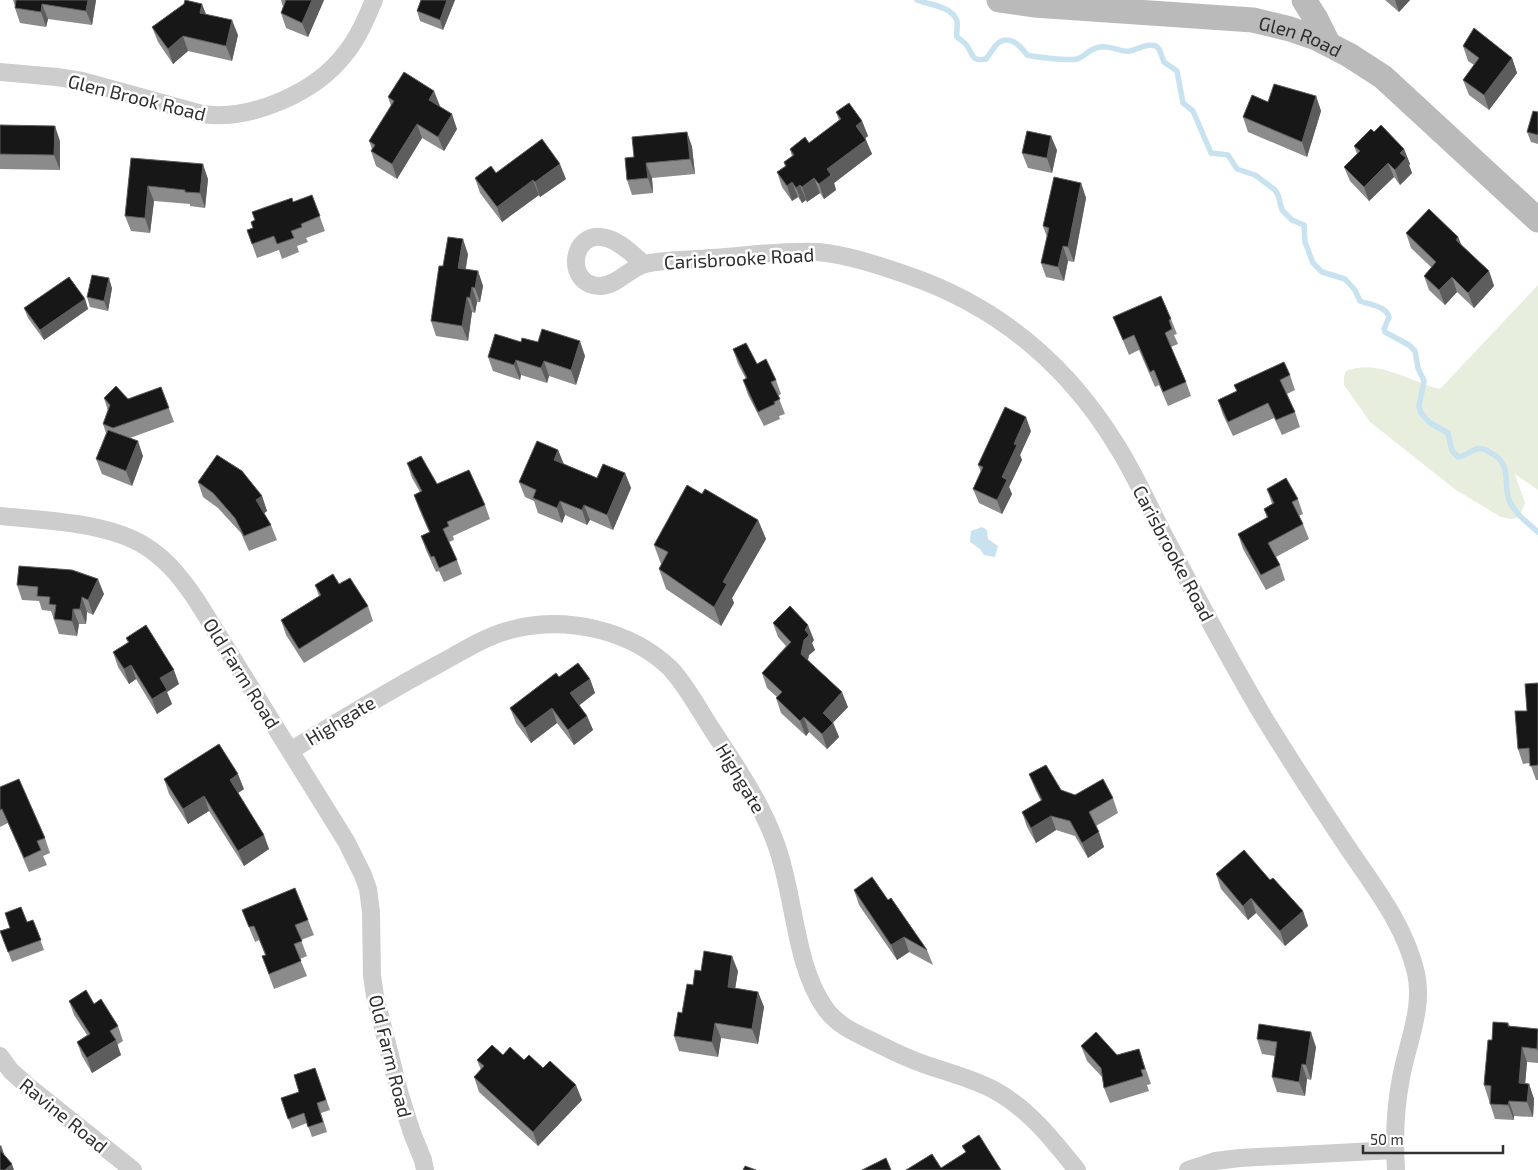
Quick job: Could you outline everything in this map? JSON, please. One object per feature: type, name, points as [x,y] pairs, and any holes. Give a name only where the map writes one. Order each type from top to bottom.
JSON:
[{"type":"street","name":"Glen Brook Road","points":[[0,72],[82,81],[117,89],[202,114],[221,116],[241,114],[290,97],[326,74],[344,56],[374,0]]},
{"type":"street","name":"Glen Road","points":[[999,0],[1028,4],[1253,20],[1290,29],[1328,44],[1361,62],[1395,88],[1538,220]]},
{"type":"street","points":[[1304,0],[1328,44]]},
{"type":"street","name":"Carisbrooke Road","points":[[644,264],[806,252],[831,254],[873,264],[948,291],[999,319],[1039,351],[1078,392],[1119,448],[1218,637],[1260,710],[1307,786],[1384,903],[1407,946],[1416,974],[1418,996],[1399,1090],[1394,1150],[1396,1170]]},
{"type":"street","name":"Old Farm Road","points":[[0,516],[92,527],[112,531],[136,540],[156,553],[194,596],[346,841],[366,882],[370,904],[375,996],[400,1095],[425,1170]]},
{"type":"street","name":"Highgate","points":[[290,751],[389,690],[473,645],[504,632],[531,626],[570,625],[610,633],[637,644],[663,662],[677,676],[733,762],[764,815],[783,865],[808,972],[818,997],[830,1015],[848,1029],[901,1055],[969,1078],[1008,1098],[1029,1114],[1043,1128],[1077,1170]]},
{"type":"street","name":"Ravine Road","points":[[0,1056],[29,1088],[133,1170]]},
{"type":"street","points":[[1188,1170],[1215,1161],[1240,1158],[1394,1150]]},
{"type":"street","name":"Old Farm Road","points":[[420,1152],[436,1170]]},
{"type":"green space","points":[[1538,285],[1538,490],[1515,474],[1525,503],[1519,517],[1512,519],[1501,517],[1456,490],[1370,422],[1344,385],[1344,376],[1346,371],[1369,367],[1393,372],[1440,389]]},
{"type":"water","points":[[982,527],[987,530],[988,539],[998,546],[995,557],[984,555],[980,549],[970,542],[971,531]]},
{"type":"building","points":[[16,0],[88,0],[86,11],[42,4],[41,12],[15,8]]},
{"type":"building","points":[[185,0],[202,4],[200,13],[232,20],[226,46],[183,36],[168,49],[152,27],[184,4]]},
{"type":"building","points":[[286,0],[312,0],[302,23],[281,13]]},
{"type":"building","points":[[421,0],[447,0],[440,20],[417,11]]},
{"type":"building","points":[[1474,28],[1512,58],[1484,95],[1463,80],[1479,58],[1463,46]]},
{"type":"building","points":[[404,72],[434,91],[429,100],[452,114],[438,137],[417,124],[392,164],[371,151],[375,145],[369,141],[394,101],[388,97]]},
{"type":"building","points":[[1274,84],[1316,96],[1302,142],[1243,117],[1252,95],[1268,102]]},
{"type":"building","points":[[849,103],[862,121],[856,126],[866,140],[827,169],[831,175],[819,184],[814,178],[802,187],[800,185],[796,188],[792,182],[787,186],[777,172],[786,166],[784,162],[794,155],[790,149],[805,137],[809,143],[841,119],[836,112]]},
{"type":"building","points":[[1533,111],[1538,112],[1538,135],[1527,132]]},
{"type":"building","points":[[0,125],[55,126],[54,155],[0,154]]},
{"type":"building","points":[[1381,125],[1404,149],[1400,153],[1406,158],[1395,170],[1388,163],[1364,187],[1344,167],[1360,151],[1354,146],[1371,129],[1374,132]]},
{"type":"building","points":[[1027,131],[1051,136],[1047,158],[1022,153]]},
{"type":"building","points":[[687,132],[690,159],[646,163],[648,178],[627,180],[625,158],[634,157],[632,137]]},
{"type":"building","points":[[542,139],[560,164],[535,182],[533,180],[497,207],[475,178],[491,166],[496,173]]},
{"type":"building","points":[[131,158],[203,164],[200,193],[148,186],[145,218],[125,216]]},
{"type":"building","points":[[1054,177],[1081,183],[1068,247],[1063,246],[1058,267],[1041,263],[1049,228],[1043,226]]},
{"type":"building","points":[[312,195],[320,216],[301,224],[302,227],[291,231],[294,238],[277,244],[274,236],[252,244],[247,230],[253,228],[251,222],[255,220],[252,212],[292,198],[293,202]]},
{"type":"building","points":[[1429,209],[1458,237],[1456,240],[1489,271],[1468,293],[1452,277],[1439,290],[1424,276],[1436,262],[1406,233]]},
{"type":"building","points":[[448,237],[463,239],[458,268],[478,271],[475,288],[472,287],[470,298],[467,297],[462,326],[431,321],[439,266],[443,266]]},
{"type":"building","points":[[92,275],[109,278],[104,301],[87,297]]},
{"type":"building","points":[[69,277],[85,299],[40,330],[24,308]]},
{"type":"building","points":[[1161,296],[1171,319],[1169,320],[1172,329],[1165,333],[1186,382],[1163,392],[1154,370],[1150,372],[1134,335],[1123,340],[1113,317]]},
{"type":"building","points":[[542,329],[580,341],[571,370],[544,361],[541,368],[516,360],[514,365],[488,357],[495,334],[521,342],[522,338],[538,342]]},
{"type":"building","points":[[746,343],[757,364],[766,359],[776,380],[771,382],[780,399],[774,402],[775,404],[758,412],[743,380],[747,378],[733,349]]},
{"type":"building","points":[[1284,362],[1290,375],[1280,380],[1295,412],[1276,420],[1268,403],[1228,422],[1218,400],[1237,391],[1234,385]]},
{"type":"building","points":[[116,386],[128,399],[161,387],[169,408],[113,428],[103,424],[110,405],[104,398]]},
{"type":"building","points":[[1005,407],[1026,417],[1014,444],[1017,445],[1002,477],[1007,480],[997,500],[973,489],[983,467],[978,465]]},
{"type":"building","points":[[108,430],[138,441],[126,471],[96,459]]},
{"type":"building","points":[[537,441],[558,450],[554,460],[597,478],[603,464],[625,473],[607,515],[584,505],[582,510],[560,501],[557,508],[533,498],[536,490],[519,482]]},
{"type":"building","points":[[217,455],[242,471],[262,496],[256,500],[271,525],[244,536],[235,518],[213,493],[198,482]]},
{"type":"building","points":[[421,456],[437,484],[469,470],[485,505],[447,522],[449,526],[443,529],[457,560],[439,568],[434,556],[431,557],[421,536],[430,532],[414,495],[422,491],[407,463]]},
{"type":"building","points":[[1286,478],[1298,499],[1292,502],[1303,524],[1268,543],[1280,565],[1261,575],[1238,534],[1268,517],[1264,509],[1274,503],[1267,489]]},
{"type":"building","points":[[687,485],[702,494],[705,489],[758,520],[723,582],[727,584],[714,607],[659,569],[668,552],[654,545]]},
{"type":"building","points":[[19,566],[72,570],[98,579],[88,600],[82,597],[80,609],[73,609],[72,621],[54,619],[56,605],[49,604],[50,597],[37,596],[38,587],[17,585]]},
{"type":"building","points":[[333,574],[339,584],[350,578],[368,606],[299,649],[281,620],[321,595],[315,585]]},
{"type":"building","points":[[790,606],[808,625],[805,630],[809,635],[804,640],[801,654],[842,692],[823,713],[833,723],[822,734],[804,717],[800,721],[776,698],[782,692],[762,673],[791,642],[773,623]]},
{"type":"building","points":[[146,625],[174,670],[160,678],[167,690],[152,699],[131,665],[124,669],[113,652],[129,642],[126,638]]},
{"type":"building","points":[[578,663],[590,679],[570,693],[587,716],[568,730],[552,708],[525,728],[510,708],[556,673],[559,677]]},
{"type":"building","points":[[1538,683],[1538,765],[1530,766],[1529,748],[1518,749],[1515,711],[1527,711],[1525,684]]},
{"type":"building","points":[[219,744],[238,774],[230,780],[264,835],[238,851],[204,796],[183,809],[164,779]]},
{"type":"building","points":[[1046,765],[1061,790],[1075,795],[1103,779],[1113,798],[1089,812],[1099,832],[1082,843],[1070,821],[1051,816],[1031,828],[1022,812],[1042,800],[1029,774]]},
{"type":"building","points":[[19,779],[45,838],[37,841],[41,850],[24,858],[2,809],[0,810],[0,787]]},
{"type":"building","points":[[1244,850],[1270,880],[1273,878],[1303,911],[1280,931],[1251,898],[1243,906],[1216,874]]},
{"type":"building","points":[[872,877],[888,900],[891,898],[927,950],[904,937],[891,945],[854,890]]},
{"type":"building","points":[[295,888],[308,920],[295,925],[302,941],[294,944],[301,961],[269,974],[262,956],[266,955],[254,926],[249,927],[242,910]]},
{"type":"building","points":[[21,907],[27,922],[33,920],[41,940],[8,952],[0,931],[10,928],[5,913]]},
{"type":"building","points":[[704,951],[732,956],[728,987],[758,992],[752,1029],[715,1023],[712,1042],[674,1036],[678,1012],[682,1013],[687,984],[693,985],[695,970],[701,971]]},
{"type":"building","points":[[86,990],[94,1004],[101,999],[118,1026],[110,1031],[116,1040],[87,1058],[77,1042],[90,1034],[69,1001]]},
{"type":"building","points":[[1493,1022],[1508,1023],[1508,1026],[1538,1029],[1537,1049],[1522,1047],[1519,1083],[1529,1084],[1527,1102],[1509,1101],[1508,1105],[1490,1104],[1491,1086],[1484,1085],[1488,1040],[1492,1040]]},
{"type":"building","points":[[1259,1024],[1311,1032],[1306,1065],[1302,1064],[1299,1082],[1272,1077],[1277,1042],[1257,1039]]},
{"type":"building","points":[[1096,1032],[1117,1055],[1139,1049],[1145,1069],[1141,1070],[1143,1076],[1104,1088],[1101,1068],[1081,1046]]},
{"type":"building","points":[[492,1045],[503,1055],[510,1047],[524,1060],[529,1055],[543,1068],[550,1061],[576,1085],[533,1132],[474,1077],[484,1066],[477,1060]]},
{"type":"building","points":[[315,1068],[326,1100],[317,1103],[323,1122],[308,1127],[304,1113],[288,1119],[281,1098],[299,1092],[294,1075]]},
{"type":"building","points":[[979,1135],[1001,1170],[906,1170],[932,1154],[941,1168],[966,1152],[962,1146]]},
{"type":"building","points":[[0,1150],[12,1164],[5,1170],[0,1170]]},
{"type":"building","points":[[886,1158],[891,1170],[862,1170]]},
{"type":"building","points":[[745,1166],[756,1170],[743,1170]]},
{"type":"waterway","points":[[917,0],[950,12],[957,21],[957,37],[965,43],[973,57],[981,60],[986,59],[996,45],[1005,40],[1017,44],[1027,55],[1067,60],[1080,58],[1092,49],[1100,47],[1127,51],[1146,46],[1156,46],[1164,62],[1177,71],[1183,103],[1193,111],[1211,153],[1228,155],[1237,169],[1255,175],[1275,190],[1282,210],[1292,220],[1304,225],[1305,242],[1313,263],[1322,272],[1345,279],[1355,290],[1360,301],[1385,310],[1389,317],[1384,329],[1385,332],[1409,345],[1415,351],[1418,368],[1424,381],[1419,406],[1421,413],[1430,423],[1448,433],[1452,451],[1458,457],[1479,448],[1499,459],[1505,469],[1507,493],[1511,505],[1538,532]]}]
